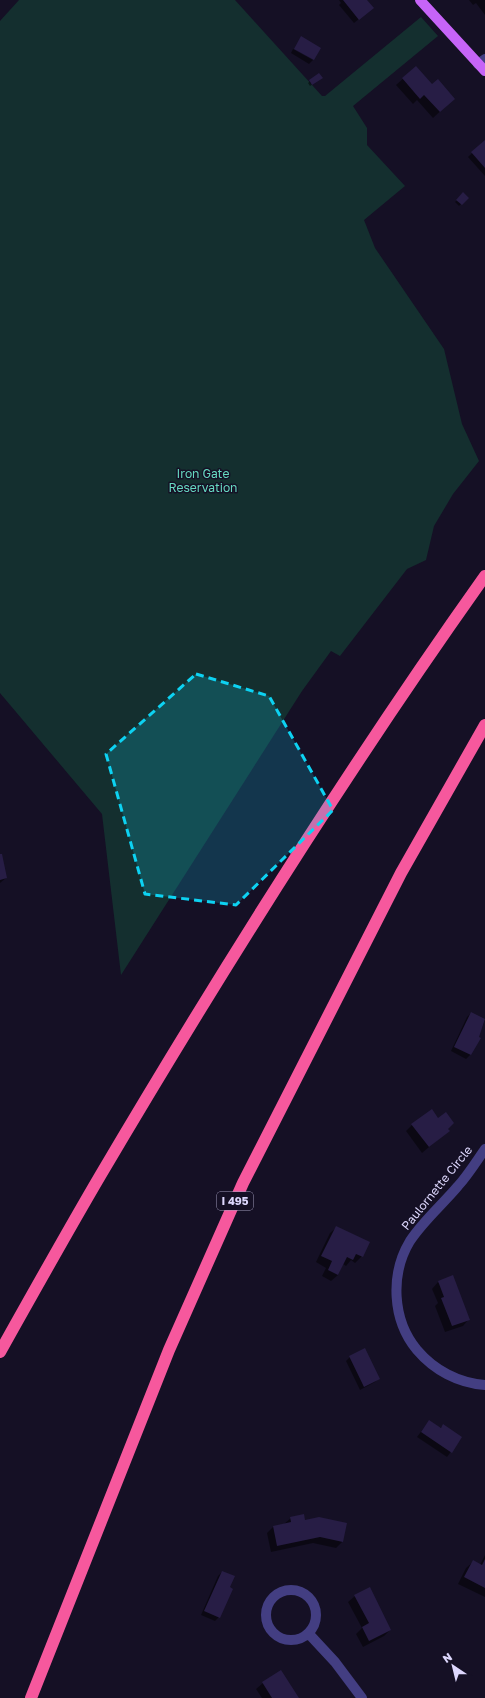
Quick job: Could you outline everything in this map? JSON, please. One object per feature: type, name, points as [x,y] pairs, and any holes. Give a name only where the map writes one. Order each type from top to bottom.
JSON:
[{"type":"highway","points":[[0,1352],[99,1176],[253,922],[416,673],[485,576]]},
{"type":"highway","name":"I 495","points":[[31,1698],[169,1350],[243,1184],[401,873],[485,725]]},
{"type":"main road","points":[[420,0],[483,64]]},
{"type":"street","name":"Paulornette Circle","points":[[485,1149],[458,1186],[419,1229],[410,1242],[398,1271],[396,1287],[397,1302],[403,1325],[414,1346],[423,1357],[435,1368],[449,1375],[463,1381],[485,1385]]},
{"type":"street","points":[[289,1590],[300,1591],[308,1596],[315,1605],[317,1615],[315,1625],[309,1634],[299,1639],[289,1640],[274,1634],[270,1630],[266,1620],[267,1609],[271,1599],[280,1593],[289,1590]]},
{"type":"street","points":[[309,1634],[335,1662],[362,1698]]},
{"type":"highlighted area","points":[[196,674],[269,696],[333,810],[236,905],[145,894],[106,754]]},
{"type":"green space","name":"Iron Gate Reservation","points":[[19,0],[235,0],[322,96],[325,96],[421,17],[438,36],[353,106],[367,128],[367,145],[405,186],[364,220],[375,248],[444,349],[462,424],[479,461],[453,494],[434,526],[426,560],[407,569],[340,656],[331,651],[302,691],[121,975],[102,814],[0,693],[0,21]]},
{"type":"building","points":[[343,0],[367,0],[374,8],[359,20]]},
{"type":"building","points":[[301,36],[321,48],[314,60],[294,49]]},
{"type":"building","points":[[416,66],[432,84],[438,79],[455,99],[440,112],[424,95],[420,99],[402,78]]},
{"type":"building","points":[[319,73],[323,78],[312,85],[309,80]]},
{"type":"building","points":[[485,140],[485,168],[471,152]]},
{"type":"building","points":[[463,192],[469,198],[462,205],[456,200]]},
{"type":"building","points":[[0,854],[2,854],[7,878],[0,880]]},
{"type":"building","points":[[471,1012],[485,1019],[479,1037],[481,1038],[471,1055],[454,1047]]},
{"type":"building","points":[[432,1109],[438,1118],[446,1112],[454,1123],[448,1129],[450,1131],[429,1147],[411,1124]]},
{"type":"building","points":[[336,1226],[370,1242],[363,1257],[356,1254],[353,1260],[347,1257],[338,1275],[328,1270],[332,1261],[321,1256]]},
{"type":"building","points":[[453,1275],[470,1320],[452,1326],[441,1298],[444,1297],[438,1281]]},
{"type":"building","points":[[365,1348],[380,1379],[364,1387],[349,1356]]},
{"type":"building","points":[[429,1420],[441,1428],[443,1424],[462,1437],[452,1453],[421,1432]]},
{"type":"building","points":[[304,1514],[305,1520],[319,1517],[347,1523],[343,1542],[320,1537],[277,1546],[273,1526],[291,1522],[290,1517]]},
{"type":"building","points":[[485,1559],[485,1588],[464,1577],[473,1560],[482,1565]]},
{"type":"building","points":[[222,1571],[235,1576],[230,1587],[233,1589],[220,1618],[204,1611]]},
{"type":"building","points":[[370,1587],[391,1630],[369,1641],[362,1627],[369,1623],[354,1595]]},
{"type":"building","points":[[281,1670],[299,1698],[272,1698],[262,1682]]}]
